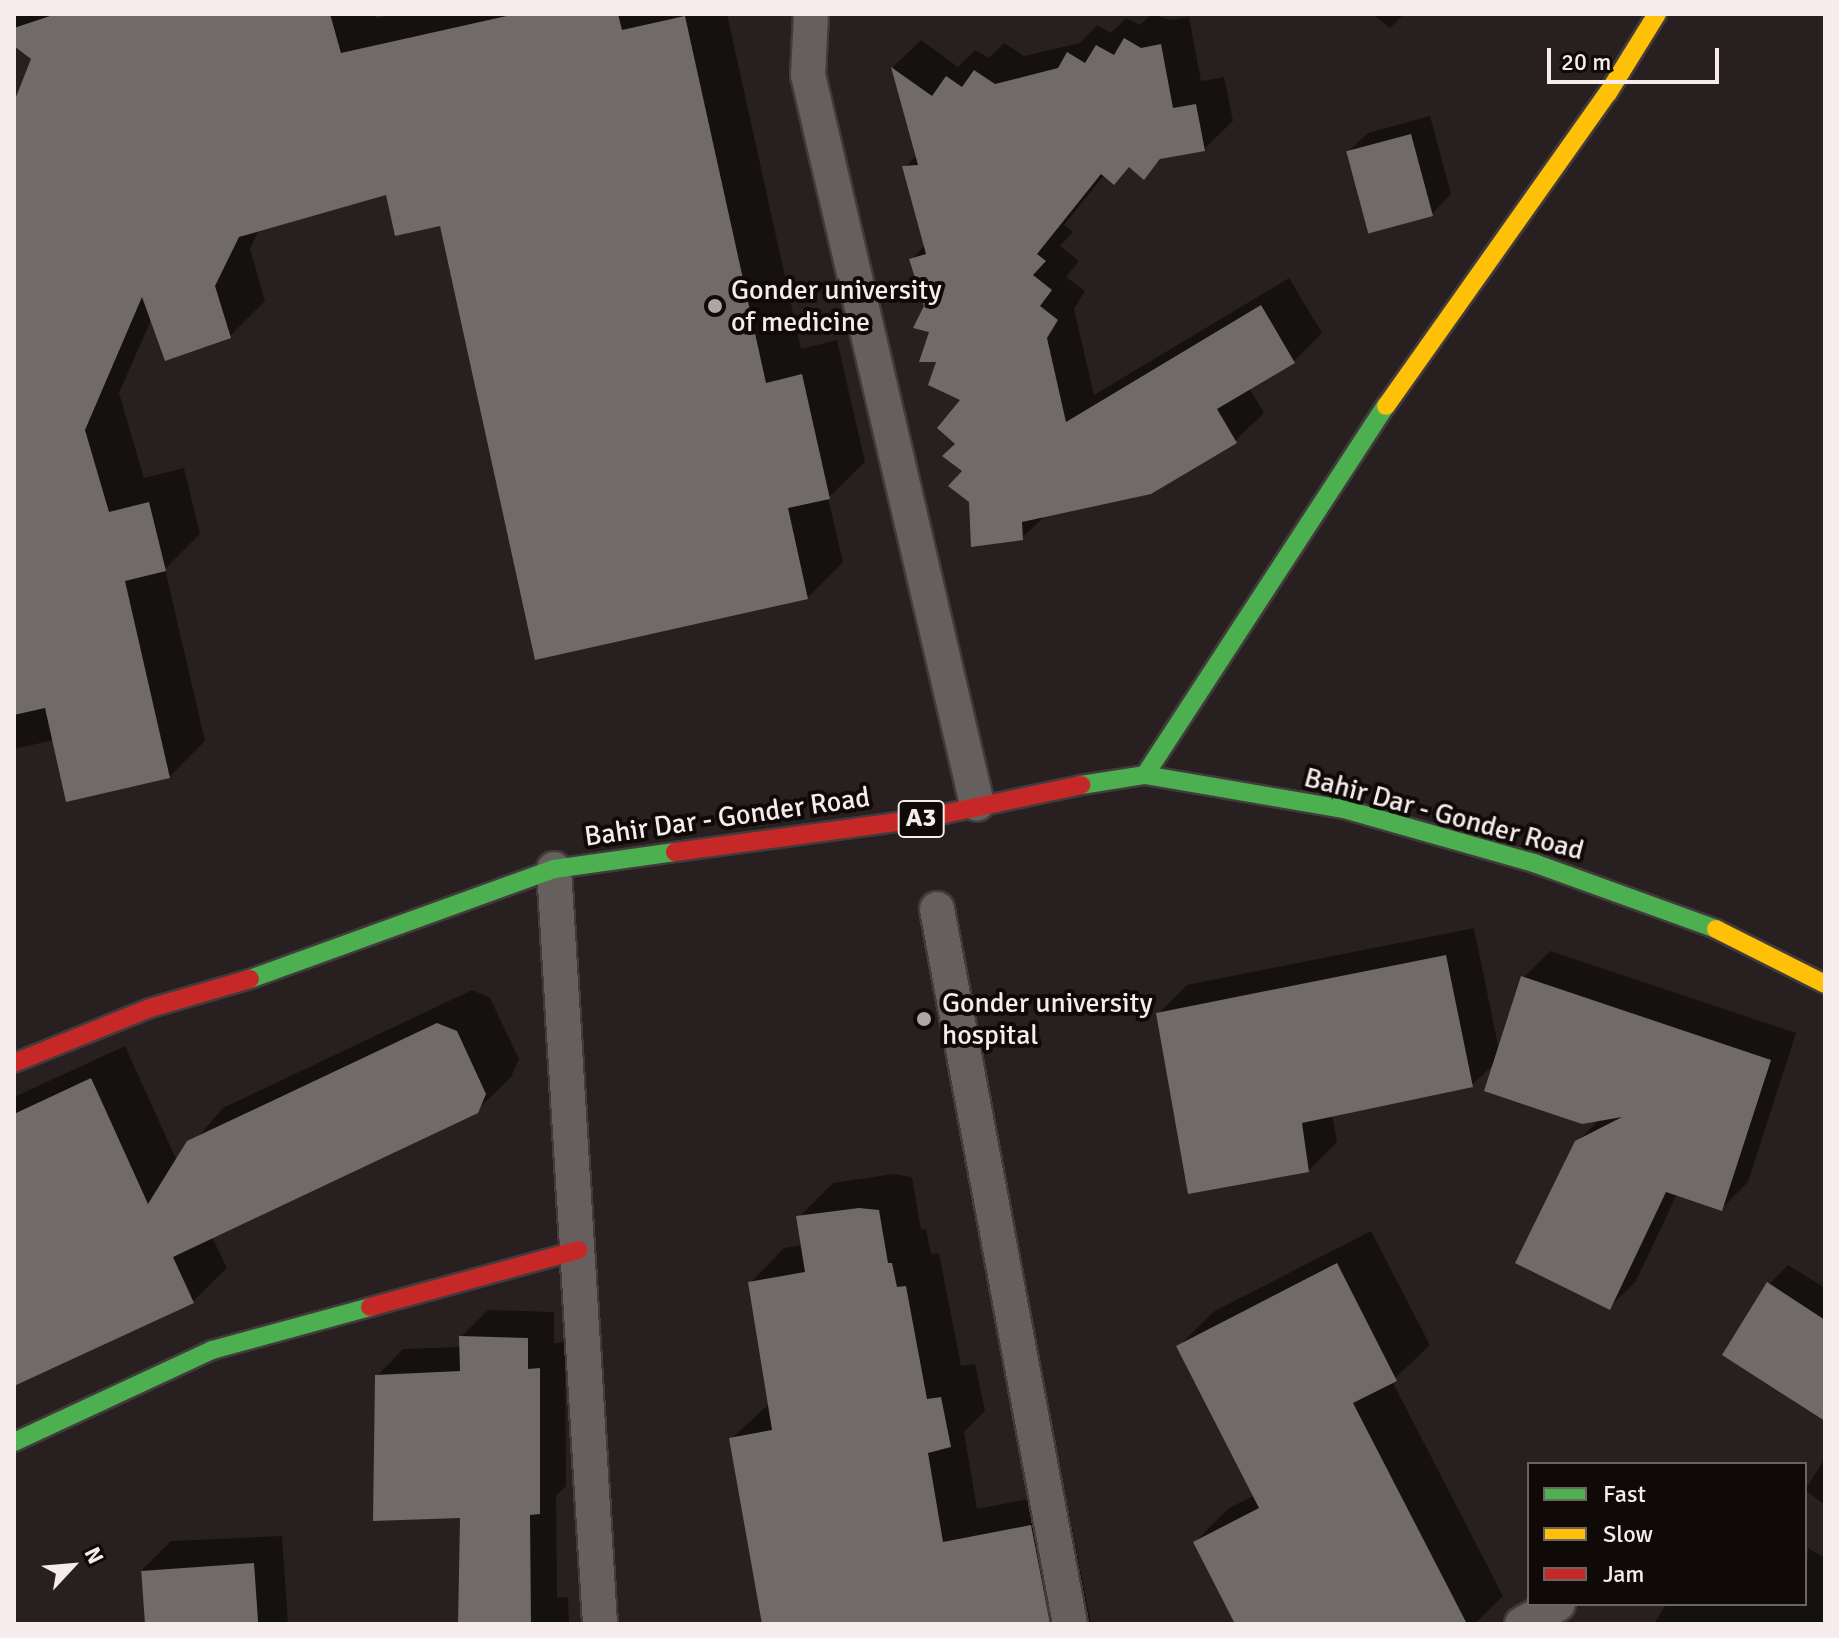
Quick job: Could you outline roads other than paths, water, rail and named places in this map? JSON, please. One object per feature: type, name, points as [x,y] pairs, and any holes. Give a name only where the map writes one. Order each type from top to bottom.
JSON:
[{"type":"main road","points":[[1145,775],[1388,403],[1608,93],[1657,14]]},
{"type":"main road","name":"Bahir Dar - Gonder Road","points":[[14,1063],[150,1008],[310,961],[554,869],[920,819],[977,804],[1145,775],[1344,809],[1534,863],[1717,929],[1825,984]]},
{"type":"main road","points":[[14,1442],[212,1350],[578,1250]]},
{"type":"lane","points":[[811,14],[808,75],[977,804]]},
{"type":"lane","points":[[554,869],[600,1624]]},
{"type":"lane","points":[[937,909],[1070,1624]]},
{"type":"lane","points":[[1522,1624],[1554,1606]]},
{"type":"place","name":"Gonder university of medicine","points":[[715,306]]},
{"type":"place","name":"Gonder university hospital","points":[[924,1019]]}]
